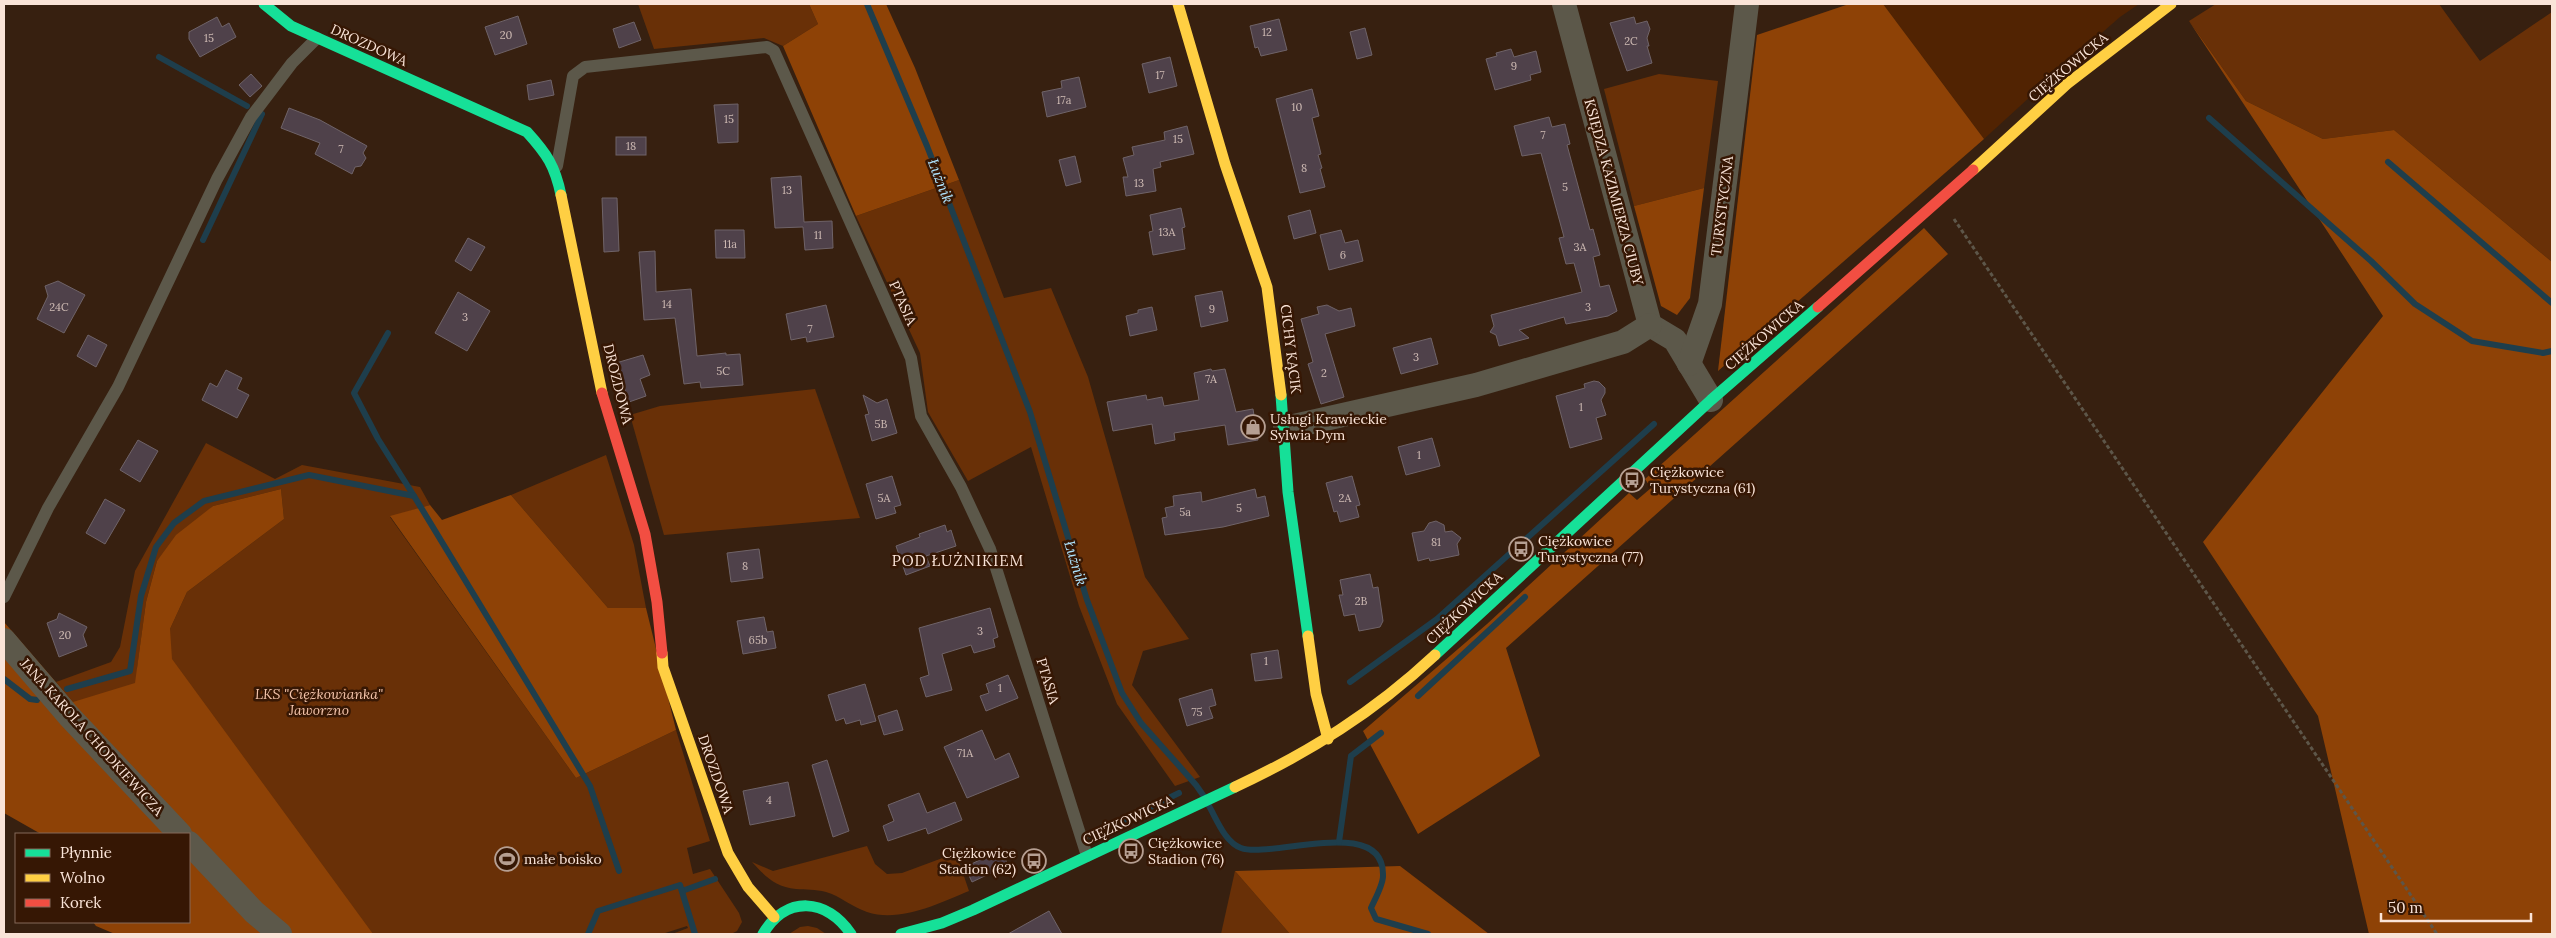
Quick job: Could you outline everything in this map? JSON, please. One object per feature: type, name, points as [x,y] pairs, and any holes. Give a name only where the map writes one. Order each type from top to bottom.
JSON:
[{"type":"street","name":"DROZDOWA","points":[[264,4],[291,26],[527,132],[540,146],[556,170],[602,393],[644,534],[657,602],[663,667],[728,853],[740,879],[753,897],[774,917]]},
{"type":"street","name":"CICHY KĄCIK","points":[[1178,4],[1225,164],[1267,287],[1286,428],[1288,492],[1316,694],[1328,739]]},
{"type":"street","name":"KSIĘDZA KAZIMIERZA CIUBY","points":[[1564,4],[1650,325]]},
{"type":"street","name":"TURYSTYCZNA","points":[[1690,364],[1710,304],[1747,4]]},
{"type":"street","name":"CIĘŻKOWICKA","points":[[901,934],[942,923],[1268,772],[1328,739],[1421,668],[1711,400],[1940,201],[2067,84],[2172,4]]},
{"type":"street","points":[[1286,428],[1476,385],[1623,342],[1650,325],[1675,340],[1711,400]]},
{"type":"street","name":"JANA KAROLA CHODKIEWICZA","points":[[4,640],[69,716],[179,833]]},
{"type":"street","points":[[190,844],[254,912],[280,934]]},
{"type":"street","points":[[763,934],[774,917],[786,909],[799,905],[813,905],[826,909],[838,916],[851,934]]},
{"type":"lane","points":[[4,597],[48,508],[118,387],[217,179],[251,116],[292,63],[317,38]]},
{"type":"lane","name":"PTASIA","points":[[556,170],[573,76],[586,67],[767,47],[774,51],[911,358],[921,416],[961,487],[990,549],[1087,856]]},
{"type":"path","points":[[1940,201],[1968,239],[2437,934]]},
{"type":"shaded area","points":[[809,4],[886,4],[915,68],[959,180],[856,216],[783,46],[818,24]]},
{"type":"shaded area","points":[[1849,4],[1883,4],[1984,139],[1718,371],[1757,35]]},
{"type":"shaded area","points":[[1883,4],[2139,4],[2120,17],[1984,139]]},
{"type":"shaded area","points":[[2189,21],[2246,101],[2323,139],[2394,130],[2552,262],[2552,934],[2369,934],[2318,716],[2203,542],[2383,316]]},
{"type":"shaded area","points":[[1704,188],[1690,298],[1677,315],[1661,306],[1634,206]]},
{"type":"shaded area","points":[[1924,228],[1948,254],[1506,648],[1540,756],[1418,834],[1363,731],[1487,624],[1629,493],[1637,500],[1651,488],[1645,479]]},
{"type":"shaded area","points":[[281,489],[284,519],[187,592],[170,629],[172,659],[373,934],[115,934],[96,926],[94,923],[190,923],[190,833],[39,833],[4,813],[4,622],[73,702],[135,683],[146,602],[157,561],[176,535],[213,506]]},
{"type":"shaded area","points":[[511,495],[608,608],[646,608],[676,730],[576,778],[390,516],[430,505],[442,520]]},
{"type":"shaded area","points":[[1400,866],[1489,934],[1290,934],[1235,871]]},
{"type":"green space","points":[[638,4],[809,4],[818,24],[783,46],[764,38],[654,49]]},
{"type":"green space","points":[[2216,4],[2439,4],[2480,61],[2552,12],[2552,262],[2394,130],[2323,139],[2246,101],[2189,21]]},
{"type":"green space","points":[[1659,74],[1718,81],[1704,188],[1634,206],[1604,89]]},
{"type":"green space","points":[[959,180],[1004,298],[1051,288],[1088,377],[1145,577],[1189,639],[1143,651],[1132,685],[1200,777],[1175,786],[1117,704],[1079,606],[1031,447],[968,481],[928,412],[920,353],[856,216]]},
{"type":"green space","points":[[815,389],[860,518],[664,535],[630,415],[660,406]]},
{"type":"green space","name":"LKS \"Ciężkowianka\" Jaworzno","points":[[206,443],[275,479],[302,465],[420,487],[430,505],[390,517],[576,778],[676,730],[710,841],[687,848],[693,874],[710,869],[739,913],[742,922],[737,931],[731,934],[672,934],[688,928],[687,926],[662,934],[316,934],[73,702],[56,682],[111,662],[120,647],[135,571]],"holes":[[[281,489],[284,519],[187,592],[170,629],[137,669],[146,602],[157,561],[213,506]]]},
{"type":"green space","points":[[606,455],[634,545],[646,608],[608,608],[511,495]]},
{"type":"green space","points":[[867,846],[875,864],[887,874],[902,873],[956,853],[969,891],[920,910],[893,915],[880,915],[862,910],[826,892],[782,886],[766,876],[752,862],[773,871]]},
{"type":"green space","points":[[1235,871],[1290,934],[1221,934]]},
{"type":"green space","points":[[800,927],[817,928],[826,934],[789,934]]},
{"type":"building","points":[[518,16],[527,44],[495,55],[485,27]]},
{"type":"building","points":[[217,17],[222,27],[229,23],[236,37],[200,57],[189,39],[189,32]]},
{"type":"building","points":[[1634,17],[1636,24],[1647,21],[1650,29],[1647,38],[1649,46],[1647,46],[1652,63],[1627,71],[1610,23]]},
{"type":"building","points":[[1279,19],[1287,50],[1261,56],[1258,47],[1255,48],[1250,26]]},
{"type":"building","points":[[634,22],[641,40],[619,48],[613,29]]},
{"type":"building","points":[[1365,28],[1372,55],[1357,59],[1350,32]]},
{"type":"building","points":[[1511,49],[1514,57],[1536,51],[1541,72],[1530,75],[1531,80],[1495,90],[1486,59],[1497,56],[1496,53]]},
{"type":"building","points":[[1170,57],[1177,86],[1149,93],[1142,64]]},
{"type":"building","points":[[251,74],[262,86],[250,97],[239,85]]},
{"type":"building","points":[[1079,77],[1086,107],[1047,117],[1042,92],[1062,88],[1061,81]]},
{"type":"building","points":[[551,80],[554,95],[529,100],[527,85]]},
{"type":"building","points":[[1312,89],[1319,116],[1312,118],[1321,154],[1318,155],[1325,187],[1300,193],[1276,99]]},
{"type":"building","points":[[738,104],[738,142],[718,143],[714,105]]},
{"type":"building","points":[[289,108],[320,120],[367,146],[363,153],[366,158],[361,166],[355,167],[352,174],[315,154],[320,143],[281,128]]},
{"type":"building","points":[[1549,117],[1552,127],[1565,124],[1570,144],[1567,145],[1590,230],[1593,229],[1600,255],[1593,257],[1600,287],[1609,285],[1617,311],[1608,316],[1566,324],[1564,317],[1519,330],[1529,338],[1499,346],[1496,335],[1490,332],[1494,326],[1491,315],[1582,292],[1574,263],[1566,264],[1559,238],[1564,237],[1541,153],[1522,156],[1514,126]]},
{"type":"building","points":[[1187,126],[1194,154],[1160,162],[1161,167],[1153,169],[1156,191],[1126,196],[1123,177],[1128,177],[1123,158],[1134,155],[1132,147],[1165,140],[1164,132]]},
{"type":"building","points":[[616,137],[646,137],[646,155],[616,155]]},
{"type":"building","points":[[1075,156],[1081,182],[1066,186],[1059,160]]},
{"type":"building","points":[[801,176],[804,222],[832,221],[833,248],[805,250],[803,227],[775,228],[771,178]]},
{"type":"building","points":[[602,198],[617,198],[619,251],[604,252]]},
{"type":"building","points":[[1181,208],[1185,227],[1182,228],[1185,249],[1153,255],[1149,232],[1153,231],[1150,215]]},
{"type":"building","points":[[1310,210],[1316,233],[1294,239],[1288,216]]},
{"type":"building","points":[[715,230],[744,230],[745,258],[716,258]]},
{"type":"building","points":[[1341,230],[1345,243],[1358,240],[1363,261],[1329,270],[1320,235]]},
{"type":"building","points":[[468,238],[485,247],[471,271],[455,261]]},
{"type":"building","points":[[655,251],[656,292],[691,289],[697,356],[726,353],[726,355],[740,354],[743,385],[701,388],[700,382],[684,384],[675,318],[644,320],[639,252]]},
{"type":"building","points":[[58,281],[85,295],[64,333],[37,319],[48,296],[45,286]]},
{"type":"building","points":[[1222,291],[1228,321],[1201,327],[1195,296]]},
{"type":"building","points":[[458,292],[490,311],[467,351],[435,333]]},
{"type":"building","points":[[826,305],[834,337],[807,342],[806,337],[791,340],[786,314]]},
{"type":"building","points":[[1327,305],[1339,311],[1351,308],[1355,326],[1325,334],[1344,397],[1321,404],[1308,364],[1313,362],[1301,319],[1319,314],[1317,307]]},
{"type":"building","points":[[1152,307],[1157,330],[1130,336],[1126,316],[1138,313],[1138,310]]},
{"type":"building","points":[[88,335],[107,345],[96,367],[77,356]]},
{"type":"building","points":[[1431,338],[1438,364],[1401,374],[1393,348]]},
{"type":"building","points":[[643,355],[650,375],[640,379],[646,396],[629,402],[616,363]]},
{"type":"building","points":[[1211,369],[1212,371],[1225,369],[1236,412],[1253,409],[1258,440],[1228,445],[1225,425],[1174,433],[1175,440],[1155,444],[1152,424],[1113,431],[1107,402],[1146,395],[1147,400],[1162,397],[1164,406],[1199,400],[1194,373]]},
{"type":"building","points":[[226,370],[242,378],[237,389],[249,395],[237,418],[202,400],[210,383],[217,387]]},
{"type":"building","points":[[1594,381],[1599,382],[1605,388],[1605,393],[1601,400],[1606,415],[1596,418],[1602,439],[1570,448],[1556,396],[1585,388],[1584,384]]},
{"type":"building","points":[[863,395],[877,403],[887,399],[897,433],[872,441],[865,415],[869,414]]},
{"type":"building","points":[[1432,438],[1440,466],[1406,475],[1398,447]]},
{"type":"building","points":[[138,440],[158,451],[140,482],[120,470]]},
{"type":"building","points":[[892,476],[901,505],[894,507],[896,513],[876,519],[866,484]]},
{"type":"building","points":[[1352,476],[1360,505],[1356,506],[1359,517],[1340,522],[1337,511],[1334,512],[1326,483]]},
{"type":"building","points":[[1255,489],[1257,498],[1265,496],[1269,516],[1223,527],[1165,535],[1162,518],[1167,517],[1165,508],[1174,506],[1173,496],[1201,492],[1202,502]]},
{"type":"building","points":[[105,499],[125,510],[105,544],[86,533]]},
{"type":"building","points":[[1436,521],[1444,525],[1445,532],[1452,531],[1461,538],[1457,544],[1459,555],[1430,561],[1429,558],[1418,561],[1412,533],[1424,531],[1429,523]]},
{"type":"building","points":[[945,525],[947,532],[951,530],[956,546],[926,556],[930,566],[906,575],[896,546],[920,537],[919,534]]},
{"type":"building","points":[[759,549],[763,578],[731,582],[727,553]]},
{"type":"building","points":[[1370,574],[1373,588],[1378,587],[1383,621],[1380,627],[1359,631],[1355,614],[1344,616],[1339,595],[1343,595],[1340,580]]},
{"type":"building","points":[[990,608],[998,637],[993,639],[995,647],[974,653],[971,645],[942,654],[952,690],[926,697],[920,678],[929,675],[919,628]]},
{"type":"building","points":[[59,613],[87,627],[83,635],[87,646],[59,657],[47,623],[57,619]]},
{"type":"building","points":[[764,617],[767,632],[773,631],[776,648],[743,654],[737,621]]},
{"type":"building","points":[[1278,650],[1282,678],[1255,681],[1251,654]]},
{"type":"building","points":[[1008,675],[1018,698],[986,711],[980,696],[989,693],[986,684]]},
{"type":"building","points":[[865,684],[876,721],[861,725],[860,720],[846,724],[844,718],[836,721],[828,695]]},
{"type":"building","points":[[1212,689],[1216,705],[1209,707],[1213,718],[1187,726],[1179,699]]},
{"type":"building","points":[[897,710],[903,730],[884,735],[878,716]]},
{"type":"building","points":[[982,730],[995,760],[1009,753],[1019,777],[967,798],[944,747]]},
{"type":"building","points":[[827,760],[849,831],[833,837],[812,765]]},
{"type":"building","points":[[788,782],[795,816],[750,825],[743,791]]},
{"type":"building","points":[[919,793],[927,813],[955,802],[962,820],[928,834],[926,828],[888,841],[883,826],[894,821],[888,805]]},
{"type":"building","points":[[1001,850],[1008,865],[972,882],[965,867]]},
{"type":"building","points":[[1049,911],[1062,934],[1008,934]]},
{"type":"waterway","name":"Łużnik","points":[[867,4],[927,146],[1030,412],[1087,600],[1122,693],[1141,723],[1203,795]]},
{"type":"waterway","points":[[159,57],[247,106]]},
{"type":"waterway","points":[[203,240],[262,114]]},
{"type":"waterway","points":[[2209,118],[2371,261],[2415,304],[2472,341],[2543,353],[2552,351]]},
{"type":"waterway","points":[[2388,162],[2552,303]]},
{"type":"waterway","points":[[388,333],[354,393],[378,439],[414,496]]},
{"type":"waterway","points":[[1350,682],[1437,619],[1654,424]]},
{"type":"waterway","points":[[67,689],[130,671],[141,596],[156,547],[174,523],[204,501],[309,475],[414,496],[590,786],[619,871]]},
{"type":"waterway","points":[[1418,696],[1525,597]]},
{"type":"waterway","points":[[4,679],[30,699],[37,700]]},
{"type":"waterway","points":[[1339,842],[1351,756],[1381,733]]},
{"type":"waterway","points":[[1091,836],[1179,793]]},
{"type":"waterway","name":"Łużnik","points":[[1209,806],[1226,836],[1241,848],[1256,850],[1324,843],[1347,843],[1366,847],[1379,857],[1383,876],[1371,908],[1376,919],[1428,934]]},
{"type":"waterway","points":[[682,891],[715,879]]},
{"type":"waterway","points":[[588,934],[598,911],[680,885],[695,934]]},
{"type":"traffic: fast","points":[[264,4],[291,26],[527,132],[540,147],[553,168],[561,195]]},
{"type":"traffic: fast","points":[[1435,655],[1711,400],[1818,307]]},
{"type":"traffic: fast","points":[[1281,395],[1288,492],[1308,636]]},
{"type":"traffic: fast","points":[[901,934],[942,923],[973,910],[1235,787]]},
{"type":"traffic: fast","points":[[763,934],[772,921],[783,912],[795,907],[807,906],[819,908],[830,913],[851,934]]},
{"type":"traffic: slow","points":[[1178,4],[1225,164],[1267,287],[1281,395]]},
{"type":"traffic: slow","points":[[1973,170],[2067,84],[2171,4]]},
{"type":"traffic: slow","points":[[561,195],[602,393]]},
{"type":"traffic: slow","points":[[1308,636],[1316,694],[1328,739]]},
{"type":"traffic: slow","points":[[662,653],[663,667],[728,853],[748,887],[774,917]]},
{"type":"traffic: slow","points":[[1235,787],[1289,760],[1365,713],[1435,655]]},
{"type":"traffic: jam","points":[[1818,307],[1973,170]]},
{"type":"traffic: jam","points":[[602,393],[645,534],[657,602],[662,653]]},
{"type":"place","name":"Usługi Krawieckie Sylwia Dym","points":[[1253,427]]},
{"type":"place","name":"Ciężkowice Turystyczna (61)","points":[[1632,480]]},
{"type":"place","name":"Ciężkowice Turystyczna (77)","points":[[1521,549]]},
{"type":"place","name":"Ciężkowice Stadion (76)","points":[[1131,851]]},
{"type":"place","name":"małe boisko","points":[[507,859]]},
{"type":"place","name":"Ciężkowice Stadion (62)","points":[[1034,861]]},
{"type":"district","name":"POD ŁUŻNIKIEM","points":[[958,560]]}]
